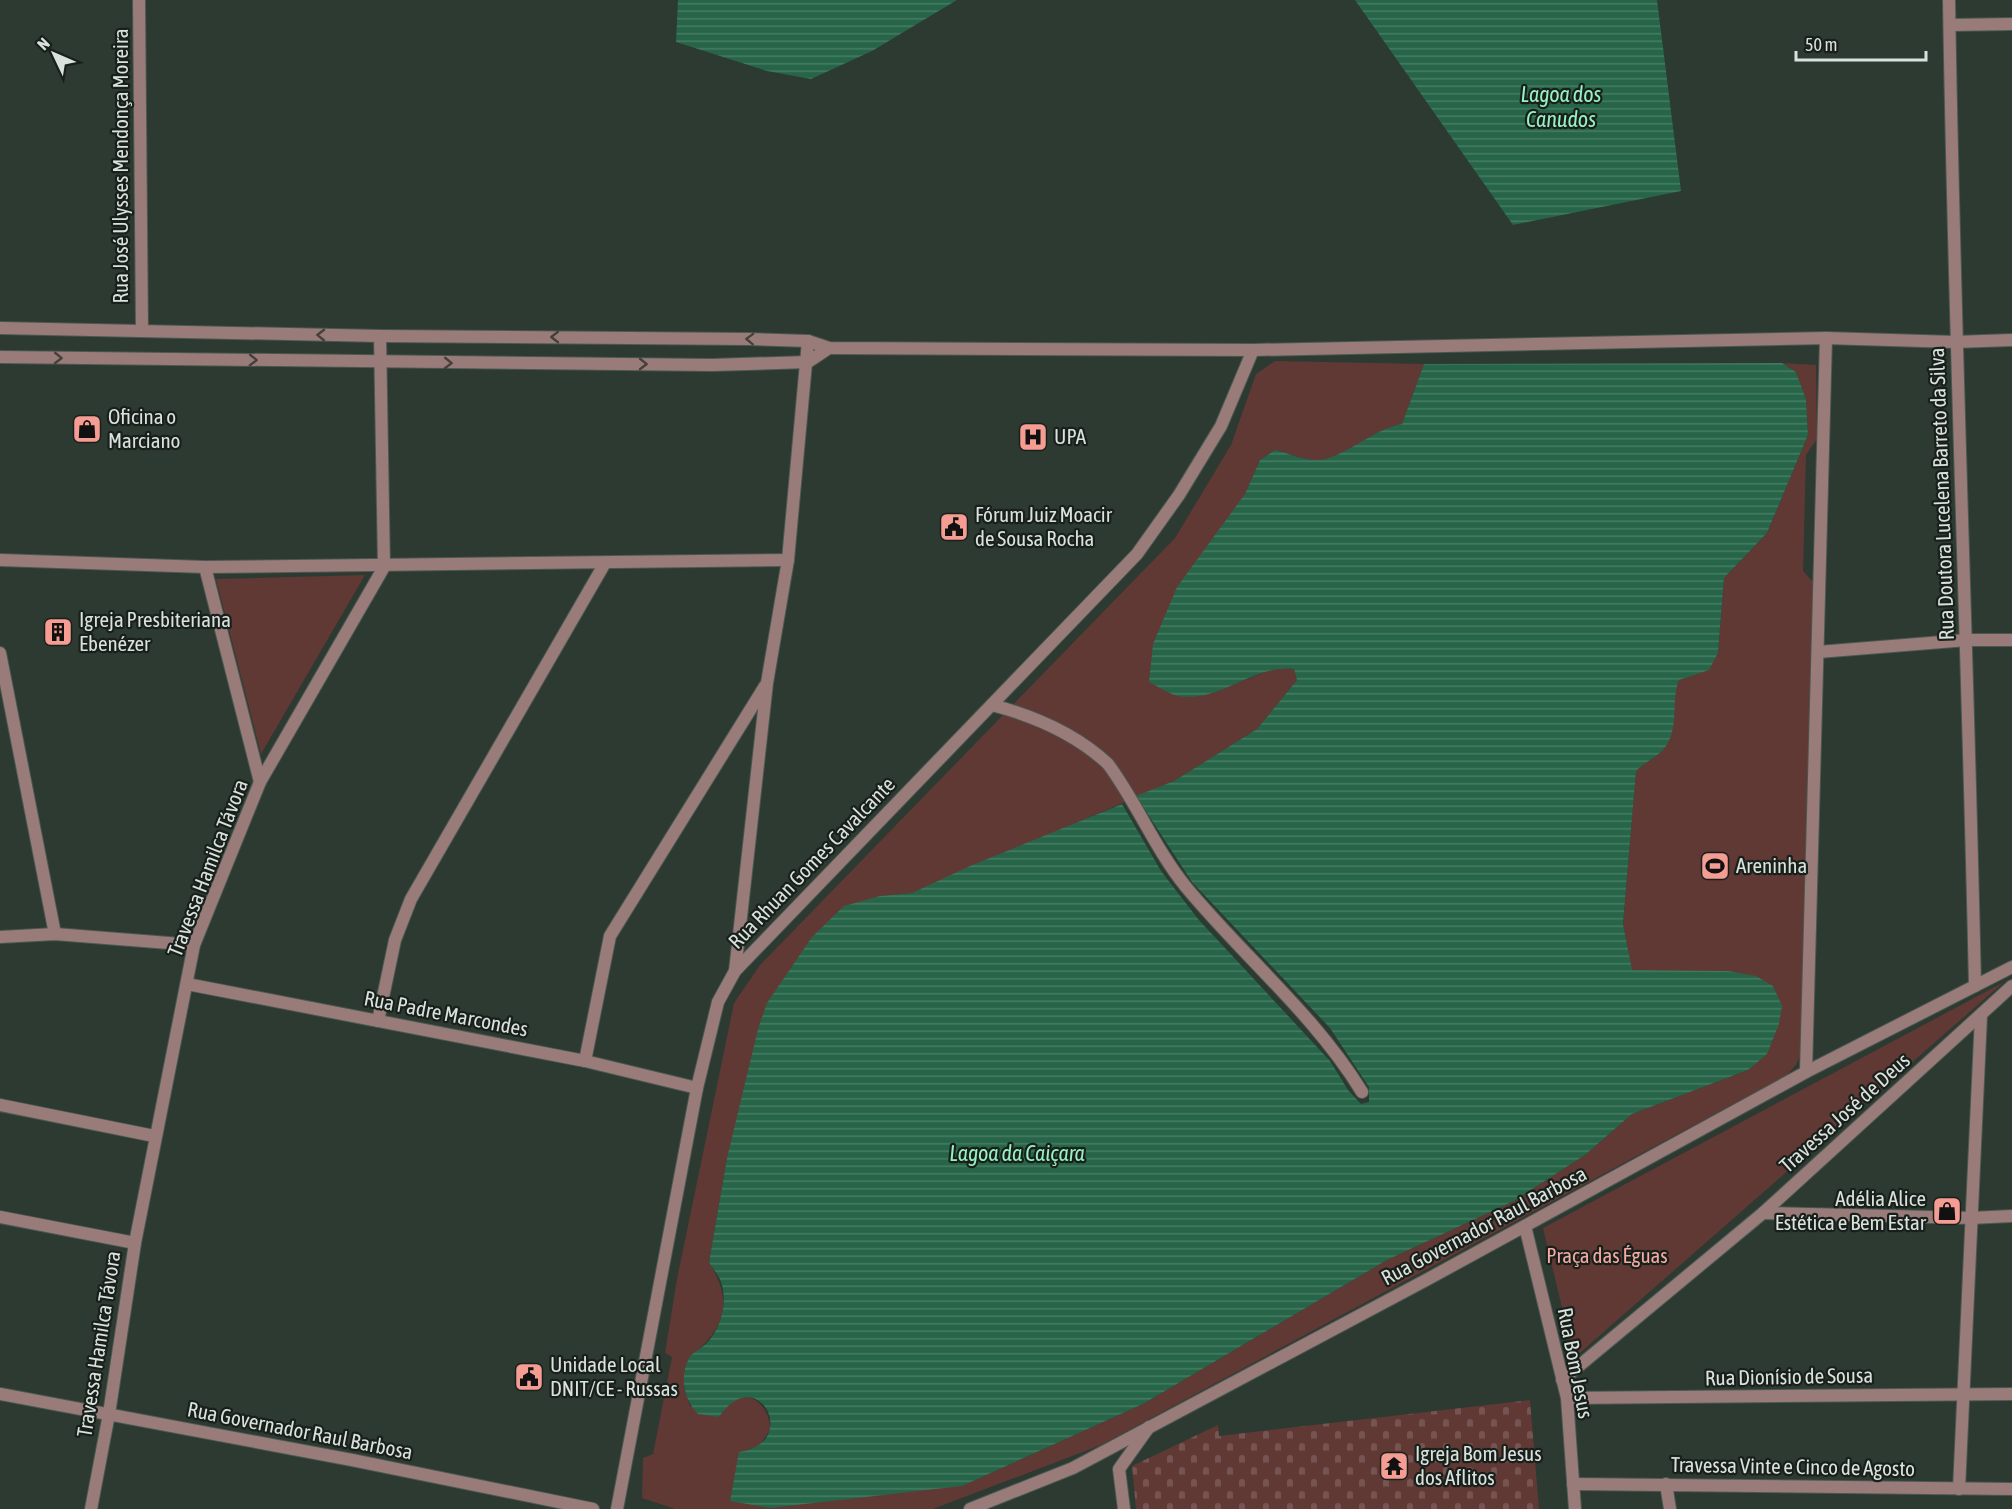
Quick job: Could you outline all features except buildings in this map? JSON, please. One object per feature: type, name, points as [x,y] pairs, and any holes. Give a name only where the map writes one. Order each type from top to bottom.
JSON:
[{"type":"street","name":"Rua José Ulysses Mendonça Moreira","points":[[139,0],[142,331]]},
{"type":"street","name":"Rua Doutora Lucelena Barreto da Silva","points":[[1949,0],[1955,342],[1967,640],[1975,986]]},
{"type":"street","points":[[1950,25],[2012,24]]},
{"type":"street","points":[[0,328],[380,336],[808,340],[829,348],[1253,350],[1826,338],[1955,342],[2012,339]]},
{"type":"street","points":[[380,336],[384,567]]},
{"type":"street","points":[[1806,1072],[1826,338]]},
{"type":"street","points":[[735,971],[767,683],[788,560],[808,362],[808,340]]},
{"type":"street","points":[[0,357],[712,365],[808,362],[829,348]]},
{"type":"street","name":"Rua Rhuan Gomes Cavalcante","points":[[617,1509],[697,1088],[717,1002],[735,971],[1137,554],[1179,495],[1221,426],[1253,350]]},
{"type":"street","points":[[0,560],[205,567],[384,567],[788,560]]},
{"type":"street","points":[[378,1021],[395,940],[411,899],[605,563]]},
{"type":"street","points":[[205,567],[260,782]]},
{"type":"street","name":"Travessa Hamilca Távora","points":[[91,1509],[109,1414],[154,1136],[194,945],[260,782],[384,567]]},
{"type":"street","points":[[1818,652],[1967,640],[2012,640]]},
{"type":"street","points":[[0,653],[55,934]]},
{"type":"street","points":[[585,1061],[610,936],[767,683]]},
{"type":"street","points":[[992,705],[1017,711],[1065,733],[1092,749],[1108,764],[1186,886],[1324,1038],[1346,1065],[1362,1092]]},
{"type":"street","points":[[0,938],[55,934],[194,945]]},
{"type":"street","name":"Rua Governador Raul Barbosa","points":[[970,1509],[1072,1468],[1525,1226],[1806,1072],[2012,967]]},
{"type":"street","name":"Rua Padre Marcondes","points":[[187,984],[585,1061],[697,1088]]},
{"type":"street","name":"Travessa José de Deus","points":[[1562,1380],[1763,1213],[2012,986]]},
{"type":"street","points":[[1959,1489],[1981,1016]]},
{"type":"street","points":[[0,1105],[154,1136]]},
{"type":"street","points":[[1763,1213],[1971,1218],[2012,1216]]},
{"type":"street","points":[[0,1217],[135,1243]]},
{"type":"street","name":"Rua Bom Jesus","points":[[1525,1226],[1567,1398],[1575,1509]]},
{"type":"street","name":"Rua Governador Raul Barbosa","points":[[0,1394],[593,1509]]},
{"type":"street","name":"Rua Dionísio de Sousa","points":[[1567,1398],[2012,1394]]},
{"type":"street","points":[[1124,1509],[1119,1468],[1150,1426]]},
{"type":"street","name":"Travessa Vinte e Cinco de Agosto","points":[[1573,1484],[2012,1490]]},
{"type":"street","points":[[1666,1484],[1670,1509]]},
{"type":"green space","points":[[1275,361],[1424,364],[1402,424],[1380,431],[1326,459],[1306,459],[1275,450],[1260,460],[1245,494],[1178,696],[1214,692],[1278,667],[1294,669],[1297,680],[1257,729],[1174,781],[912,893],[880,896],[727,1158],[709,1262],[722,1290],[722,1314],[711,1336],[690,1357],[684,1387],[690,1406],[719,1417],[730,1402],[738,1398],[752,1398],[758,1402],[767,1415],[770,1430],[759,1446],[739,1453],[962,1486],[1143,1404],[1387,1260],[1514,1201],[1585,1155],[1632,1114],[1748,1070],[1661,972],[1631,970],[1623,924],[1636,770],[1661,752],[1667,741],[1679,679],[1691,675],[1718,653],[1724,578],[1767,533],[1808,435],[1806,399],[1796,372],[1782,363],[1816,365],[1817,439],[1806,455],[1803,571],[1816,585],[1801,1054],[1796,1065],[1787,1075],[1101,1445],[933,1509],[675,1509],[642,1498],[643,1458],[653,1454],[672,1357],[665,1353],[677,1279],[734,1003],[760,965],[1175,538],[1231,445],[1256,374]]},
{"type":"green space","points":[[365,575],[261,754],[216,579]]},
{"type":"green space","name":"Praça das Éguas","points":[[2004,982],[1574,1358],[1543,1228]]},
{"type":"green space","points":[[1530,1400],[1539,1509],[1136,1509],[1132,1466],[1218,1425],[1219,1436]]},
{"type":"water","points":[[678,0],[957,0],[872,51],[811,79],[767,71],[676,42]]},
{"type":"water","name":"Lagoa dos Canudos","points":[[1355,0],[1657,0],[1681,191],[1513,225]]},
{"type":"water","name":"Lagoa da Caiçara","points":[[1782,363],[1796,372],[1806,399],[1808,435],[1767,533],[1724,578],[1718,653],[1709,670],[1679,680],[1676,689],[1673,726],[1668,743],[1659,754],[1636,771],[1623,924],[1632,970],[1728,971],[1756,976],[1773,986],[1782,1006],[1779,1024],[1767,1054],[1748,1070],[1632,1114],[1585,1155],[1514,1201],[1387,1260],[1143,1404],[962,1486],[770,1508],[730,1501],[739,1452],[758,1446],[768,1435],[770,1422],[767,1410],[759,1401],[747,1397],[733,1402],[719,1417],[698,1414],[686,1395],[684,1373],[689,1358],[712,1337],[722,1314],[723,1290],[720,1279],[709,1262],[727,1158],[758,1029],[767,1003],[812,937],[844,906],[880,896],[912,893],[970,866],[1122,804],[1161,871],[1198,919],[1330,1061],[1348,1090],[1361,1104],[1369,1102],[1369,1087],[1330,1028],[1192,882],[1136,796],[1174,781],[1257,729],[1297,680],[1294,669],[1279,669],[1194,697],[1174,695],[1149,682],[1153,644],[1177,587],[1245,494],[1260,460],[1275,450],[1306,459],[1325,459],[1380,431],[1402,424],[1424,364]]},
{"type":"place","name":"Oficina o Marciano","points":[[87,429]]},
{"type":"place","name":"UPA","points":[[1033,437]]},
{"type":"place","name":"Fórum Juiz Moacir de Sousa Rocha","points":[[954,527]]},
{"type":"place","name":"Igreja Presbiteriana Ebenézer","points":[[58,632]]},
{"type":"place","name":"Areninha","points":[[1715,866]]},
{"type":"place","name":"Adélia Alice Estética e Bem Estar","points":[[1947,1211]]},
{"type":"place","name":"Unidade Local DNIT/CE - Russas","points":[[529,1377]]},
{"type":"place","name":"Igreja Bom Jesus dos Aflitos","points":[[1394,1466]]}]
